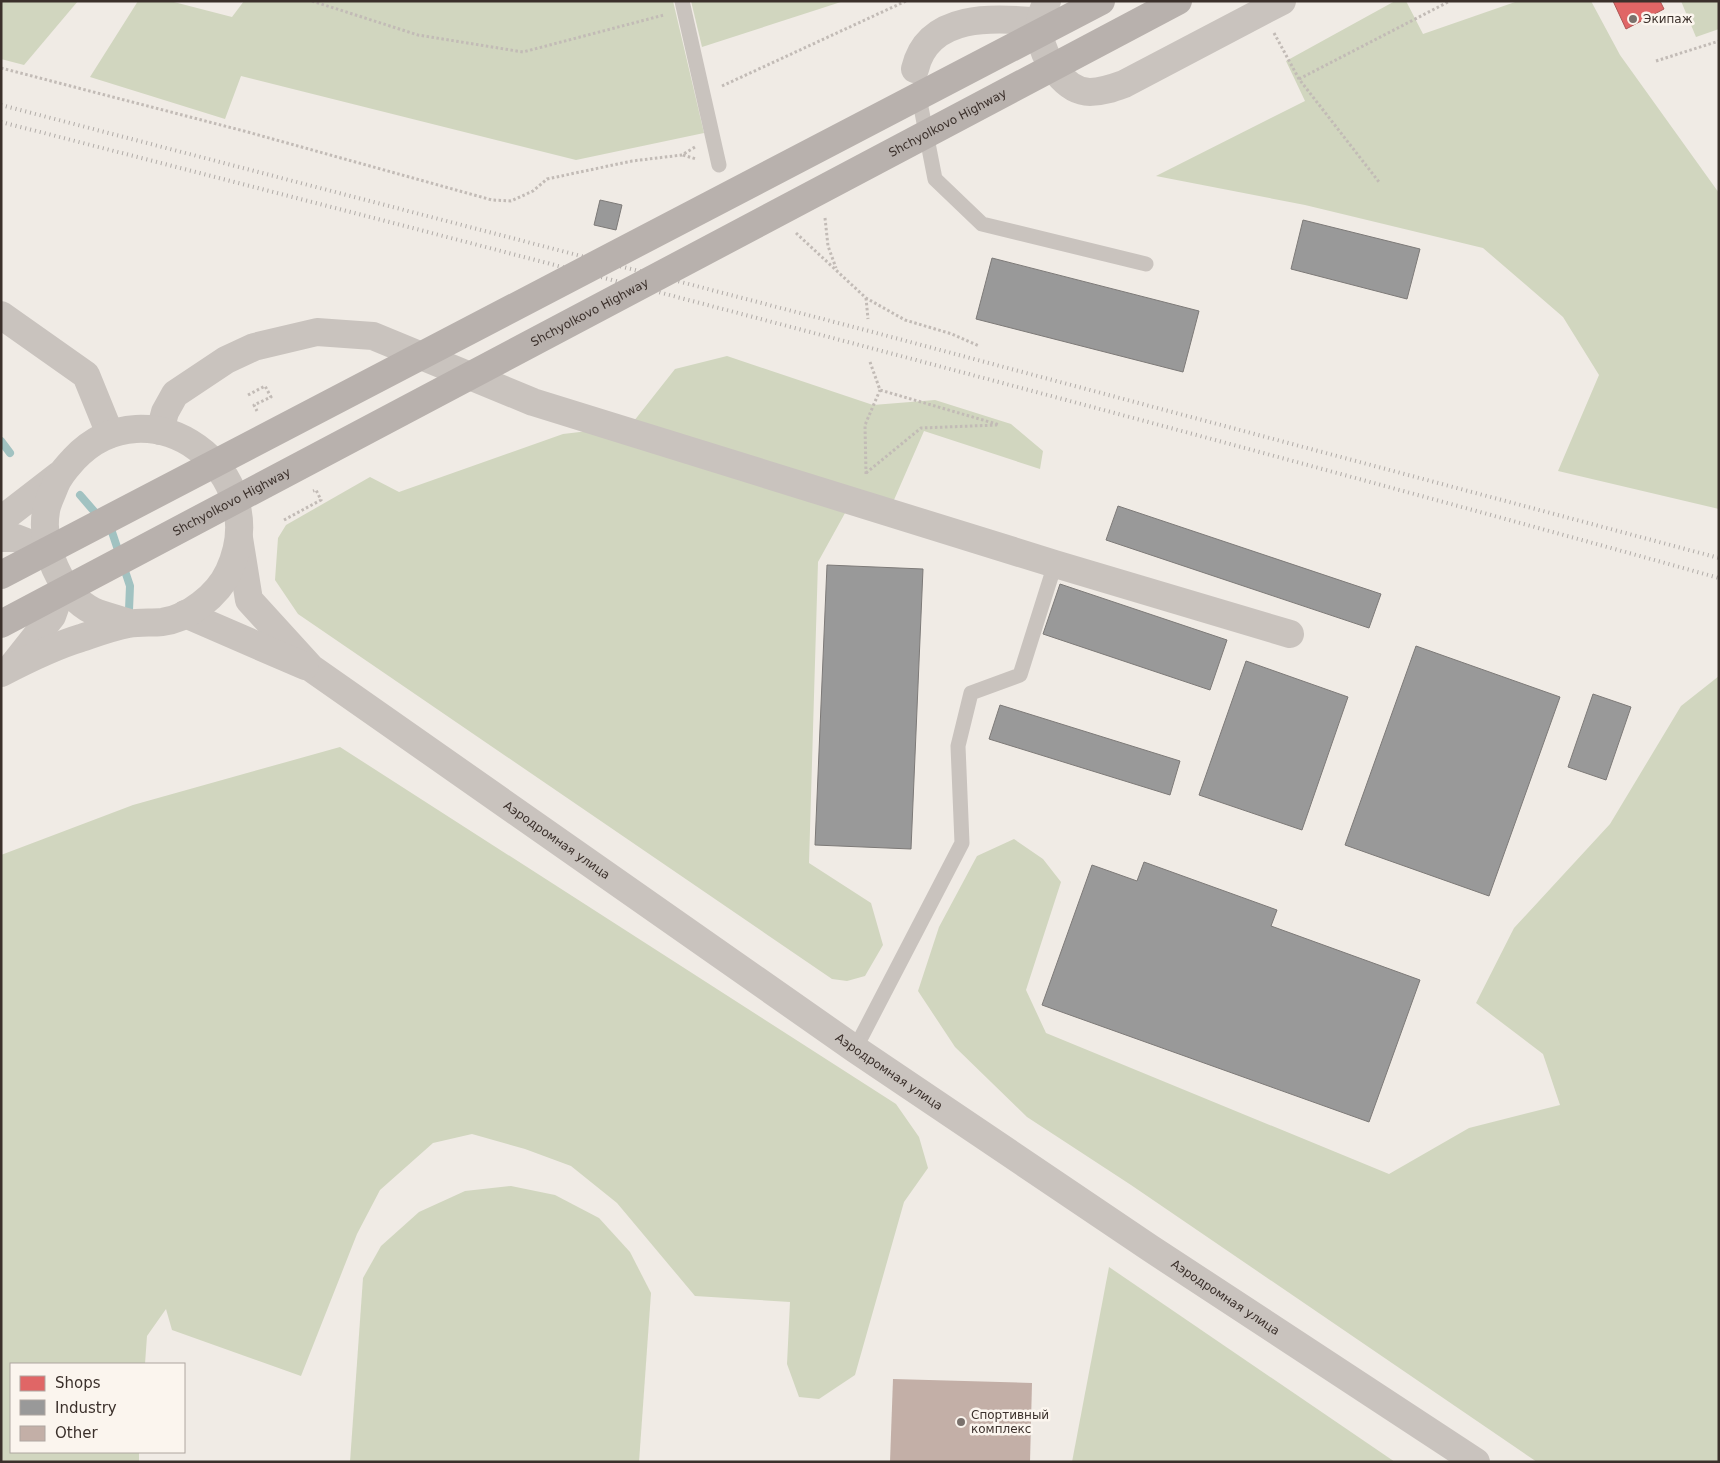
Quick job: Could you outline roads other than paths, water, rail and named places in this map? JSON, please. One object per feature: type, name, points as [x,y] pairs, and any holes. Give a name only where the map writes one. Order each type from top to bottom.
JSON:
[{"type":"main road","points":[[1,575],[1101,1]]},
{"type":"main road","name":"Shchyolkovo Highway","points":[[1,624],[1178,1]]},
{"type":"street","points":[[914,69],[917,60],[930,41],[946,27],[968,21],[995,19],[1043,11],[1040,36],[1053,65],[1063,79],[1073,87],[1089,92],[1106,90],[1124,84],[1282,1]]},
{"type":"street","points":[[1,315],[86,375],[110,434]]},
{"type":"street","points":[[160,431],[165,412],[175,394],[226,360],[254,347],[317,332],[373,336],[533,402],[1055,564],[1290,634]]},
{"type":"street","points":[[1,520],[59,476],[85,448],[110,434],[130,431],[160,431],[194,444],[221,469],[237,501],[239,538],[249,600],[312,668]]},
{"type":"street","points":[[59,476],[46,511],[47,550],[63,584],[92,610],[129,624]]},
{"type":"street","points":[[1,538],[16,538],[47,550]]},
{"type":"street","points":[[7,670],[79,638],[129,624],[164,622],[185,614],[210,597],[229,572],[239,538]]},
{"type":"street","points":[[7,670],[52,616],[63,584]]},
{"type":"street","points":[[185,614],[312,668]]},
{"type":"street","name":"Аэродромная улица","points":[[312,668],[855,1049],[1150,1248],[1476,1462]]},
{"type":"lane","points":[[683,6],[719,165]]},
{"type":"lane","points":[[914,69],[935,179],[982,224],[1146,264]]},
{"type":"lane","points":[[855,1049],[962,843],[958,746],[971,693],[1020,675],[1055,564]]},
{"type":"waterway","points":[[1,441],[10,453]]},
{"type":"waterway","points":[[80,495],[112,532],[130,586],[129,610]]},
{"type":"railway","points":[[1,105],[869,331],[1719,558]]},
{"type":"railway","points":[[1,122],[861,346],[1290,460],[1719,578]]},
{"type":"place","name":"Экипаж","points":[[1633,19]]},
{"type":"place","name":"Спортивный комплекс","points":[[961,1422]]}]
